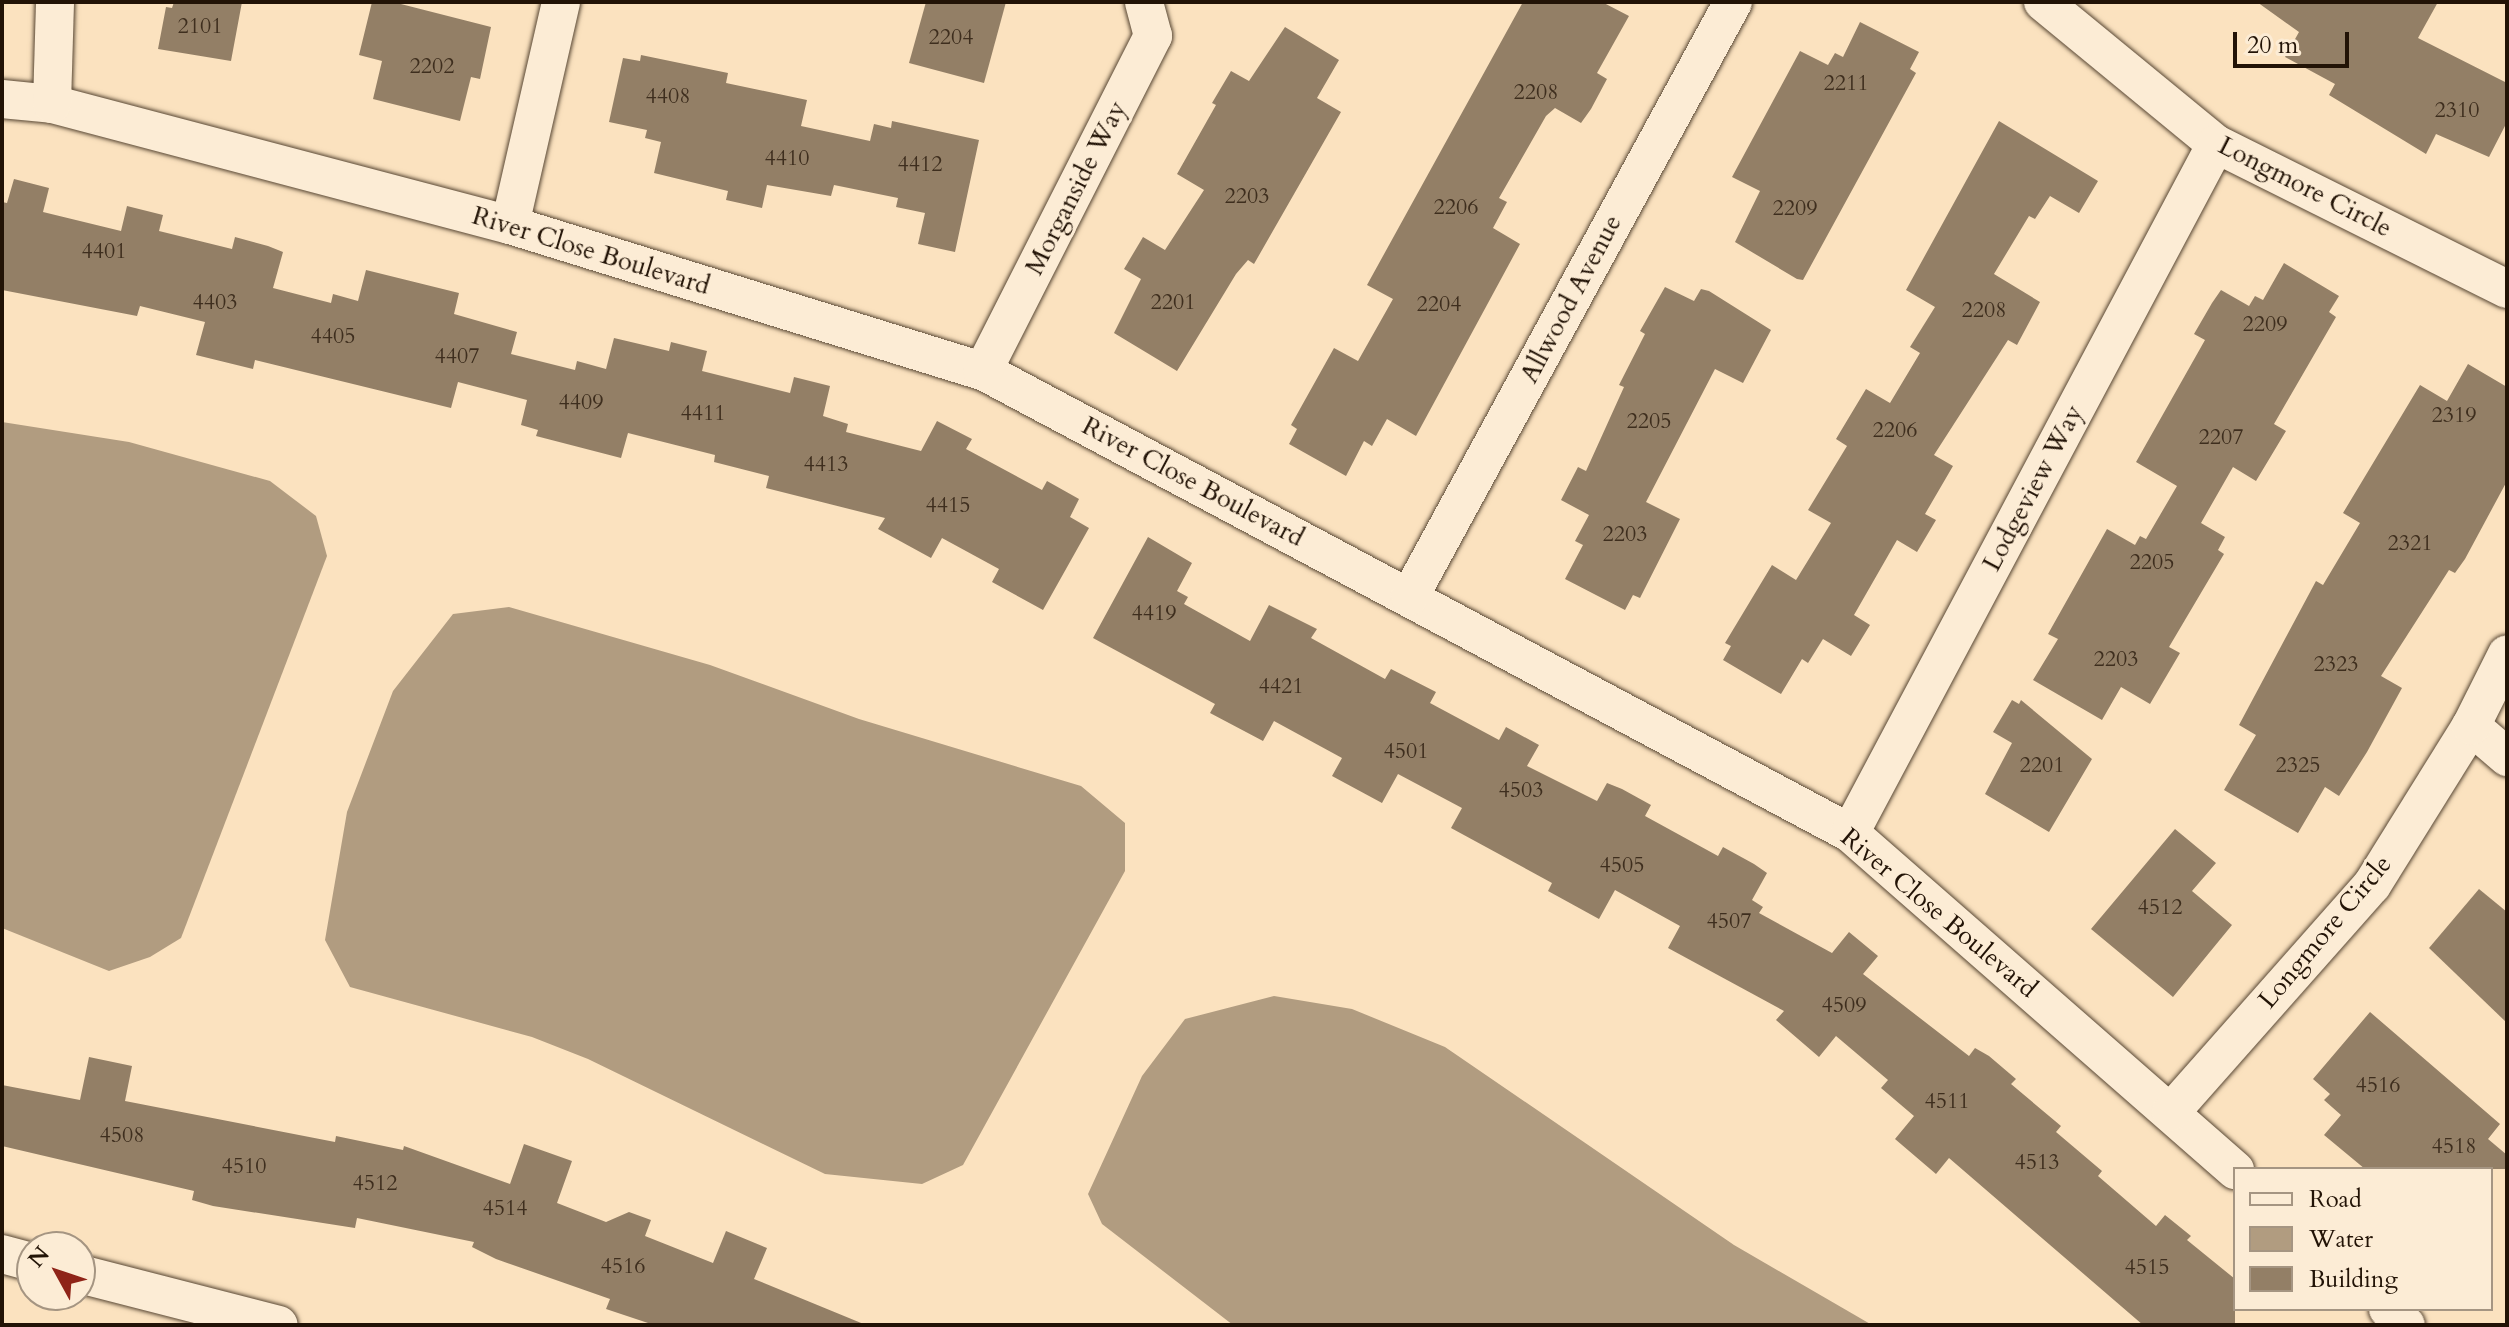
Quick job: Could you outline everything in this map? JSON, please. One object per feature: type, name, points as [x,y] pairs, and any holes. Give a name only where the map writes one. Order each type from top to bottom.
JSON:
[{"type":"street","points":[[52,104],[55,2]]},
{"type":"street","points":[[510,225],[561,2]]},
{"type":"street","name":"Morganside Way","points":[[983,371],[1153,36],[1144,2]]},
{"type":"street","name":"Allwood Avenue","points":[[1410,596],[1733,2]]},
{"type":"street","name":"Longmore Circle","points":[[2043,2],[2216,144],[2507,289]]},
{"type":"street","name":"River Close Boulevard","points":[[2,99],[52,104],[510,225],[983,371],[1850,833],[2233,1168]]},
{"type":"street","name":"Lodgeview Way","points":[[1850,833],[2216,144]]},
{"type":"street","name":"Longmore Circle","points":[[2171,1112],[2372,885],[2471,726],[2507,654]]},
{"type":"street","points":[[2471,726],[2507,757]]},
{"type":"street","points":[[96,1278],[279,1325]]},
{"type":"street","points":[[2390,1311],[2406,1325]]},
{"type":"water","points":[[2,422],[129,442],[270,481],[316,516],[327,556],[181,938],[150,957],[109,971],[2,928]]},
{"type":"water","points":[[509,607],[710,665],[859,719],[1081,786],[1125,823],[1125,871],[963,1165],[922,1184],[825,1174],[588,1059],[532,1037],[350,987],[325,940],[347,812],[393,691],[453,614]]},
{"type":"water","points":[[1274,996],[1352,1009],[1445,1047],[1734,1245],[1872,1325],[1233,1325],[1102,1224],[1088,1194],[1142,1076],[1185,1019]]},
{"type":"building","points":[[174,2],[242,2],[231,61],[158,49],[166,7],[172,8]]},
{"type":"building","points":[[372,2],[393,2],[491,27],[480,79],[471,77],[460,121],[373,99],[382,61],[359,55]]},
{"type":"building","points":[[926,2],[1006,2],[984,83],[909,63]]},
{"type":"building","points":[[1523,2],[1602,2],[1629,16],[1597,73],[1607,79],[1581,123],[1555,108],[1546,116],[1499,198],[1507,202],[1493,228],[1520,244],[1416,436],[1387,419],[1372,446],[1364,441],[1346,476],[1289,444],[1297,429],[1291,425],[1334,348],[1358,361],[1393,299],[1367,285]]},
{"type":"building","points":[[2257,2],[2438,2],[2418,38],[2507,83],[2507,122],[2489,157],[2436,134],[2426,154],[2329,95],[2335,84],[2285,57],[2299,32]]},
{"type":"building","points":[[1860,22],[1919,52],[1910,69],[1916,73],[1803,280],[1797,279],[1735,242],[1760,191],[1732,177],[1800,51],[1828,65],[1835,53],[1843,57]]},
{"type":"building","points":[[1285,27],[1339,60],[1317,98],[1341,112],[1254,264],[1248,260],[1236,274],[1177,371],[1114,333],[1141,279],[1124,269],[1143,237],[1165,250],[1204,190],[1177,174],[1216,105],[1212,103],[1231,71],[1249,81]]},
{"type":"building","points":[[641,55],[728,73],[726,83],[807,100],[801,126],[870,141],[874,124],[891,128],[892,121],[979,140],[955,252],[918,244],[925,213],[896,207],[898,198],[834,185],[831,196],[767,185],[762,208],[726,200],[728,191],[654,173],[661,142],[645,138],[647,130],[609,122],[623,58],[640,61]]},
{"type":"building","points":[[1999,121],[2098,181],[2079,213],[2050,196],[2035,219],[2029,216],[1994,274],[2040,302],[2017,345],[2008,340],[1934,455],[1953,466],[1925,514],[1936,520],[1917,552],[1897,540],[1854,615],[1870,625],[1851,656],[1823,639],[1808,663],[1802,659],[1781,694],[1723,660],[1731,646],[1725,643],[1772,565],[1796,580],[1831,523],[1808,510],[1847,446],[1836,439],[1866,389],[1890,403],[1920,353],[1910,347],[1935,307],[1906,290]]},
{"type":"building","points":[[14,179],[49,188],[43,212],[121,231],[127,206],[163,215],[159,231],[232,249],[235,237],[268,246],[283,252],[273,288],[331,303],[333,294],[358,301],[366,270],[459,293],[454,314],[517,332],[511,354],[575,370],[577,361],[606,369],[614,338],[669,351],[671,342],[707,351],[702,371],[790,393],[794,377],[830,386],[823,416],[848,424],[846,432],[921,451],[937,421],[972,439],[966,449],[1042,490],[1047,481],[1079,499],[1070,517],[1089,528],[1043,610],[992,582],[999,569],[942,538],[931,558],[878,529],[885,518],[766,488],[769,476],[714,462],[715,455],[628,433],[621,458],[536,436],[538,430],[521,425],[527,400],[458,382],[451,408],[255,360],[253,369],[196,355],[205,322],[140,306],[137,316],[2,290],[2,202],[7,203]]},
{"type":"building","points":[[2284,263],[2339,296],[2329,312],[2336,317],[2274,424],[2286,431],[2256,481],[2233,467],[2201,523],[2225,537],[2218,550],[2224,554],[2169,647],[2180,653],[2150,704],[2121,687],[2102,720],[2033,680],[2058,639],[2048,634],[2107,529],[2135,545],[2140,536],[2146,539],[2177,486],[2136,462],[2205,340],[2194,334],[2212,303],[2221,290],[2249,306],[2255,296],[2263,300]]},
{"type":"building","points":[[1665,287],[1694,301],[1701,289],[1709,291],[1771,330],[1743,383],[1715,369],[1646,502],[1680,519],[1640,598],[1633,595],[1625,610],[1565,579],[1583,545],[1575,541],[1589,515],[1561,500],[1578,467],[1586,471],[1624,387],[1619,385],[1645,334],[1640,331]]},
{"type":"building","points":[[2468,364],[2507,387],[2507,481],[2465,559],[2455,573],[2449,570],[2381,676],[2402,688],[2367,752],[2339,796],[2325,787],[2298,833],[2224,790],[2256,735],[2239,725],[2316,581],[2323,585],[2360,523],[2343,513],[2420,385],[2447,401]]},
{"type":"building","points":[[1148,537],[1192,563],[1177,591],[1188,597],[1184,604],[1250,641],[1269,605],[1317,629],[1311,638],[1385,679],[1391,669],[1436,692],[1430,703],[1499,740],[1506,727],[1539,745],[1527,766],[1597,801],[1607,783],[1622,789],[1651,805],[1645,816],[1718,856],[1723,847],[1754,864],[1767,873],[1752,900],[1763,907],[1759,913],[1832,953],[1849,932],[1878,956],[1863,974],[1969,1056],[1975,1048],[1989,1056],[2016,1079],[2011,1084],[2061,1126],[2056,1132],[2102,1171],[2098,1176],[2156,1226],[2165,1215],[2191,1236],[2187,1240],[2233,1277],[2235,1325],[2143,1325],[1949,1158],[1936,1174],[1895,1139],[1914,1116],[1881,1088],[1888,1080],[1836,1036],[1819,1057],[1776,1020],[1784,1011],[1668,948],[1680,926],[1615,890],[1599,919],[1548,891],[1552,883],[1451,828],[1462,808],[1398,774],[1382,803],[1332,776],[1342,758],[1274,721],[1263,741],[1210,713],[1215,704],[1093,638]]},
{"type":"building","points":[[2012,700],[2019,704],[2021,700],[2092,759],[2049,832],[1985,794],[2012,743],[1993,732]]},
{"type":"building","points":[[2175,829],[2216,863],[2192,891],[2232,925],[2173,997],[2091,929]]},
{"type":"building","points":[[2479,889],[2507,912],[2507,1023],[2429,948]]},
{"type":"building","points":[[2370,1012],[2500,1124],[2488,1139],[2507,1155],[2507,1169],[2363,1167],[2324,1135],[2341,1115],[2324,1100],[2330,1094],[2313,1079]]},
{"type":"building","points":[[89,1057],[132,1066],[125,1101],[335,1142],[336,1136],[403,1150],[404,1146],[510,1184],[524,1144],[572,1161],[557,1203],[606,1222],[629,1212],[651,1220],[645,1236],[713,1263],[726,1231],[767,1248],[754,1279],[866,1325],[654,1325],[606,1309],[610,1299],[496,1259],[472,1247],[474,1242],[357,1218],[355,1228],[213,1206],[192,1200],[194,1191],[2,1146],[2,1085],[80,1100]]}]
